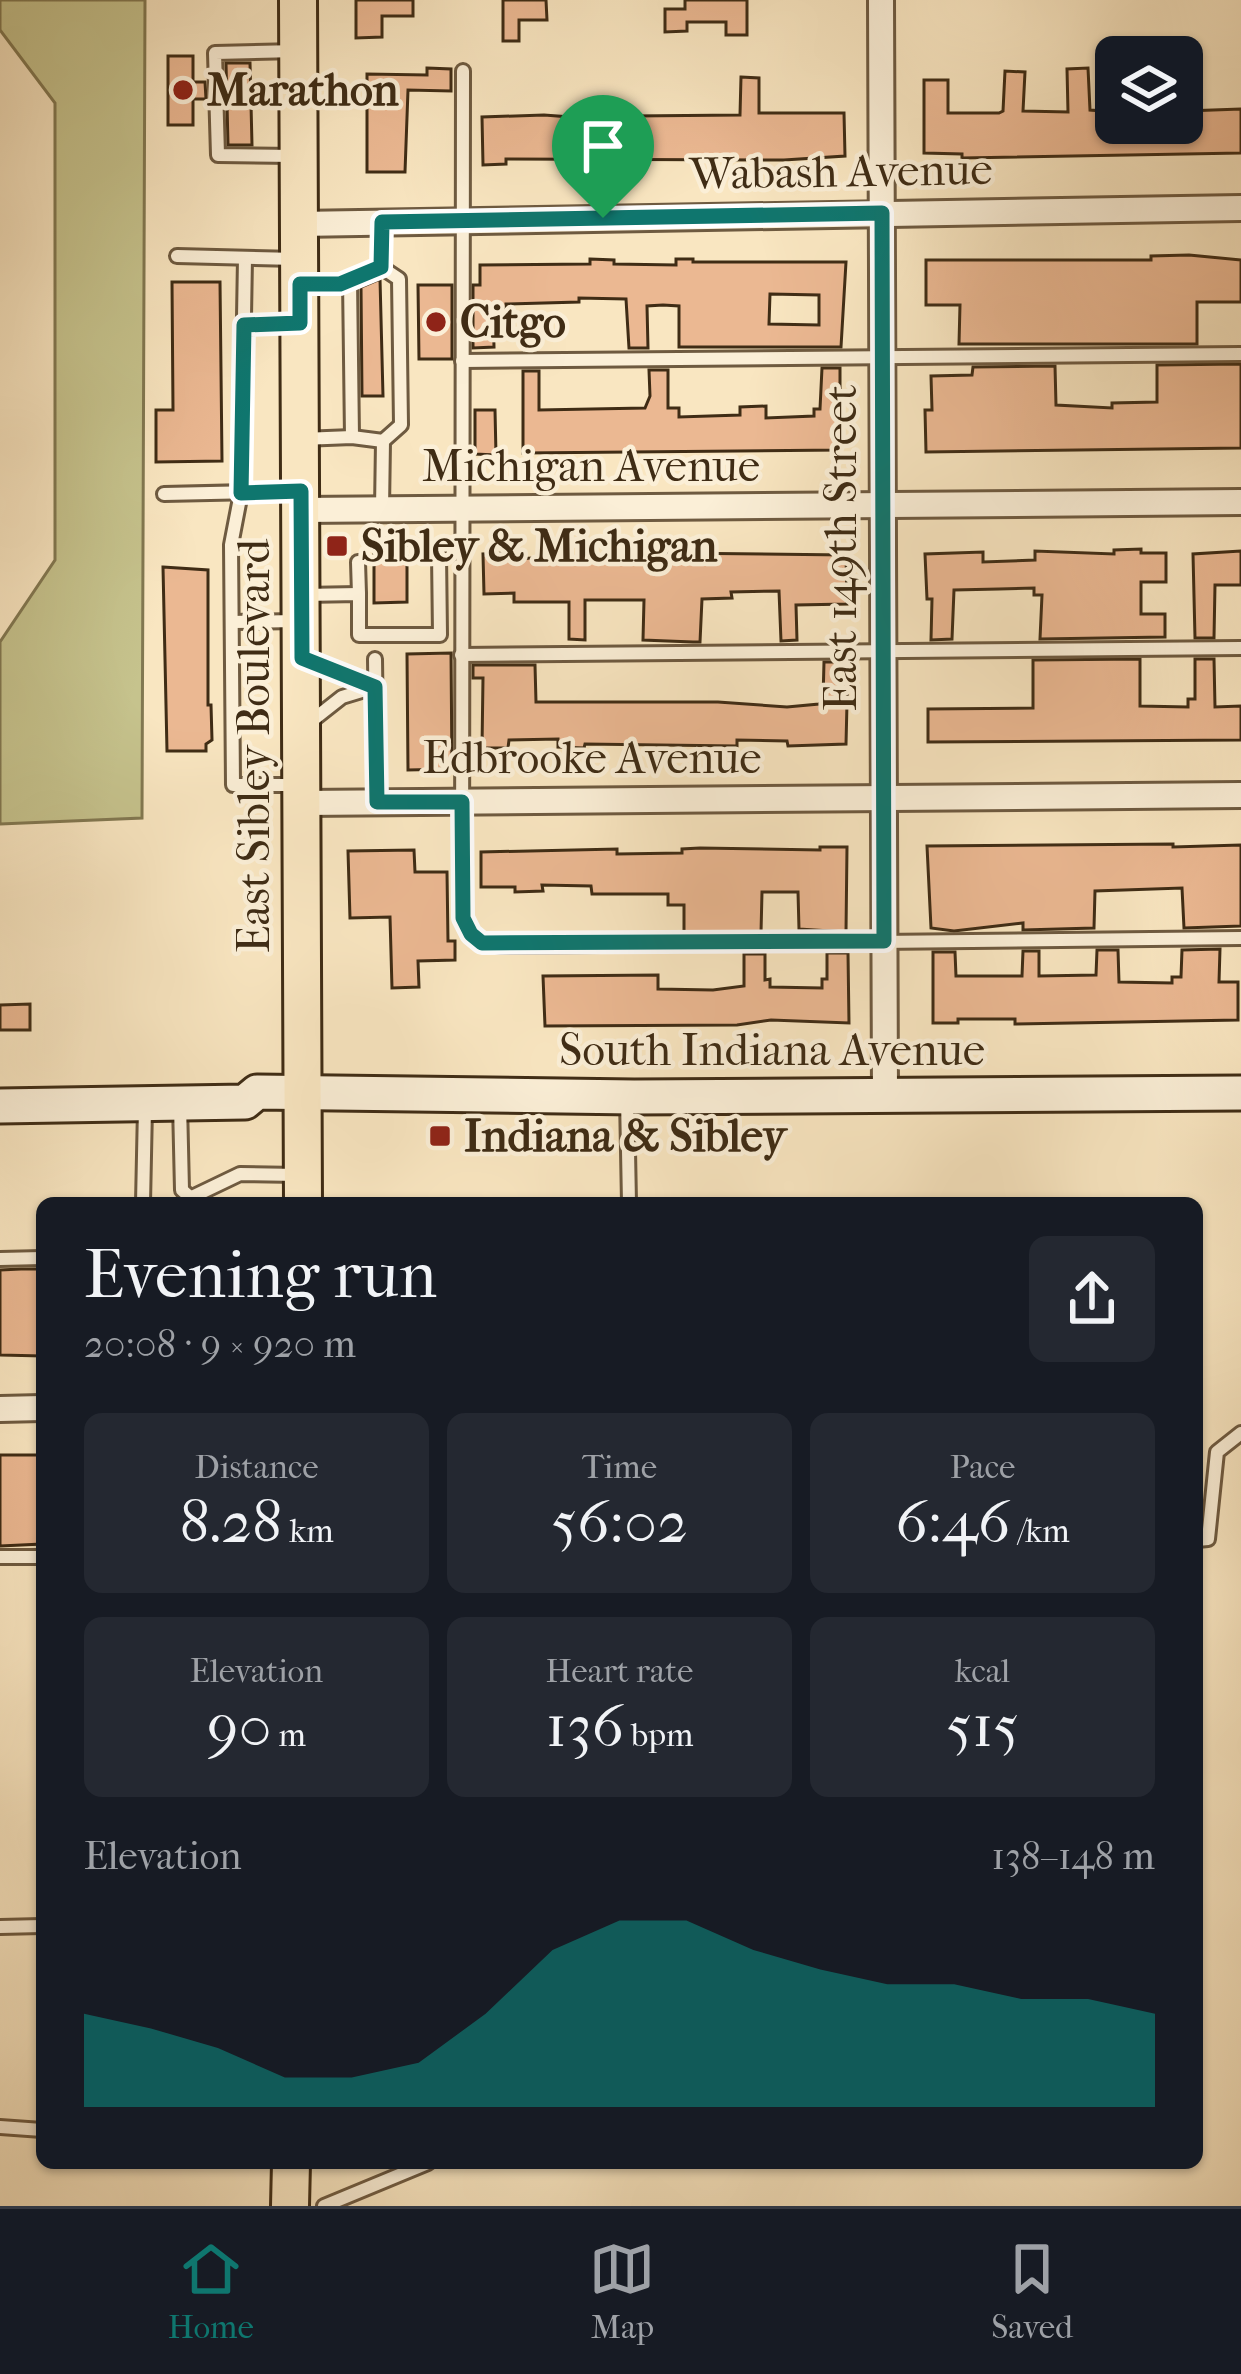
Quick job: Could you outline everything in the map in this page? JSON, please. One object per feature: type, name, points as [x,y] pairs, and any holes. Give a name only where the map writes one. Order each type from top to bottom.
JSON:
[{"type":"main road","name":"East Sibley Boulevard","points":[[298,0],[303,1189]]},
{"type":"main road","points":[[0,1085],[253,1087],[245,1102],[0,1106]]},
{"type":"main road","name":"South Indiana Avenue","points":[[253,1087],[303,1094],[627,1097],[1241,1093]]},
{"type":"main road","points":[[290,2206],[291,2169]]},
{"type":"street","name":"East 149th Street","points":[[881,0],[884,1095]]},
{"type":"street","name":"Wabash Avenue","points":[[299,256],[382,222],[1241,208]]},
{"type":"street","name":"Michigan Avenue","points":[[301,501],[382,509],[1241,502]]},
{"type":"street","name":"Edbrooke Avenue","points":[[303,794],[377,802],[1241,795]]},
{"type":"street","points":[[0,1409],[36,1408]]},
{"type":"lane","points":[[298,51],[215,53],[218,155],[299,156]]},
{"type":"lane","points":[[464,71],[462,802],[463,918],[471,934],[482,943],[1241,938]]},
{"type":"lane","points":[[381,267],[382,222]]},
{"type":"lane","points":[[177,256],[299,256],[350,280],[381,267]]},
{"type":"lane","points":[[245,257],[241,493],[231,544],[233,785],[303,794]]},
{"type":"lane","points":[[301,440],[352,437],[382,441],[401,425],[399,279],[381,267]]},
{"type":"lane","points":[[350,280],[352,437]]},
{"type":"lane","points":[[244,325],[300,323]]},
{"type":"lane","points":[[462,362],[1241,354]]},
{"type":"lane","points":[[382,441],[382,509]]},
{"type":"lane","points":[[164,494],[241,493],[301,501]]},
{"type":"lane","points":[[358,562],[359,635],[440,635],[439,554]]},
{"type":"lane","points":[[232,622],[359,594]]},
{"type":"lane","points":[[461,655],[1241,648]]},
{"type":"lane","points":[[302,658],[375,687]]},
{"type":"lane","points":[[375,659],[377,802]]},
{"type":"lane","points":[[302,728],[342,697],[375,687]]},
{"type":"lane","points":[[627,1097],[629,1197]]},
{"type":"lane","points":[[143,1197],[145,1103]]},
{"type":"lane","points":[[179,1103],[182,1190],[190,1197]]},
{"type":"lane","points":[[198,1197],[240,1174],[303,1189]]},
{"type":"lane","points":[[0,1258],[36,1258]]},
{"type":"lane","points":[[1203,1539],[1208,1539],[1217,1452],[1241,1432]]},
{"type":"lane","points":[[0,1557],[36,1557]]},
{"type":"lane","points":[[0,1927],[36,1926]]},
{"type":"lane","points":[[0,2127],[36,2130]]},
{"type":"lane","points":[[324,2206],[413,2169]]},
{"type":"shaded area","points":[[0,0],[145,0],[142,818],[0,824],[0,642],[55,560],[55,103],[0,30]]},
{"type":"building","points":[[356,0],[413,0],[413,16],[382,16],[382,37],[356,38]]},
{"type":"building","points":[[503,0],[546,0],[547,20],[519,20],[519,41],[503,41]]},
{"type":"building","points":[[685,0],[747,0],[747,35],[726,35],[726,22],[687,22],[687,31],[665,32],[665,9],[685,9]]},
{"type":"building","name":"Marathon","points":[[168,56],[193,56],[193,82],[205,82],[206,99],[193,99],[193,125],[168,125]]},
{"type":"building","name":"Marathon","points":[[226,63],[250,63],[252,145],[228,145]]},
{"type":"building","points":[[427,68],[451,69],[451,91],[408,90],[405,172],[367,172],[367,74],[427,75]]},
{"type":"building","points":[[1088,68],[1095,144],[1203,144],[1203,110],[1241,109],[1241,153],[962,158],[962,154],[924,153],[924,80],[948,80],[948,113],[999,113],[1003,111],[1005,71],[1025,72],[1023,111],[1068,112],[1067,69]]},
{"type":"building","points":[[741,77],[759,78],[759,113],[844,113],[845,156],[506,159],[506,164],[483,165],[482,117],[544,115],[583,118],[583,122],[633,122],[633,116],[740,115]]},
{"type":"building","points":[[1151,256],[1241,260],[1241,302],[1197,302],[1197,344],[959,344],[960,305],[926,305],[926,260],[1151,260]]},
{"type":"building","points":[[590,259],[676,265],[676,259],[846,262],[841,347],[679,347],[679,306],[663,305],[647,306],[648,348],[629,348],[626,299],[579,298],[579,302],[493,308],[494,347],[473,348],[473,285],[480,285],[480,265],[590,264]],"holes":[[[770,294],[819,295],[819,325],[769,324]]]},
{"type":"building","name":"Citgo","points":[[380,279],[383,396],[362,396],[361,287]]},
{"type":"building","points":[[172,282],[220,282],[222,461],[156,462],[156,410],[173,410]]},
{"type":"building","name":"Citgo","points":[[418,285],[452,285],[452,359],[419,359]]},
{"type":"building","points":[[1241,364],[1241,448],[926,452],[925,410],[932,410],[931,376],[972,375],[973,367],[1055,366],[1056,405],[1112,408],[1112,403],[1157,402],[1157,365]]},
{"type":"building","points":[[822,368],[840,368],[840,450],[523,453],[523,371],[539,371],[539,410],[645,408],[650,396],[649,370],[668,370],[668,408],[679,408],[679,417],[740,415],[740,407],[766,406],[766,418],[814,416],[814,409],[820,409]]},
{"type":"building","points":[[475,410],[495,410],[496,455],[475,454]]},
{"type":"building","points":[[374,546],[407,546],[407,602],[374,603]]},
{"type":"building","points":[[1141,549],[1141,553],[1166,553],[1166,582],[1141,582],[1141,614],[1165,614],[1165,637],[1040,639],[1042,595],[1034,595],[1034,588],[954,590],[952,639],[931,640],[932,599],[927,599],[925,554],[983,552],[983,562],[1035,560],[1035,551],[1114,554],[1114,550]]},
{"type":"building","points":[[1241,551],[1241,585],[1215,585],[1214,638],[1195,638],[1193,554]]},
{"type":"building","points":[[507,553],[508,559],[666,553],[846,555],[847,604],[796,605],[797,640],[781,641],[779,591],[731,592],[732,598],[702,599],[700,642],[693,642],[643,640],[644,600],[585,600],[585,640],[569,639],[569,602],[514,602],[514,593],[484,594],[483,554]]},
{"type":"building","points":[[163,567],[208,570],[212,740],[206,751],[167,751]]},
{"type":"building","points":[[451,653],[452,769],[408,770],[407,654]]},
{"type":"building","points":[[1140,659],[1140,706],[1188,707],[1188,699],[1195,699],[1195,659],[1214,659],[1215,707],[1241,706],[1241,740],[928,742],[928,709],[1033,708],[1033,660]]},
{"type":"building","points":[[824,662],[848,662],[846,744],[788,746],[787,741],[737,740],[737,746],[585,744],[584,748],[558,747],[558,739],[509,740],[508,748],[482,748],[483,678],[473,678],[473,665],[535,665],[536,702],[718,702],[787,707],[823,700]]},
{"type":"building","points":[[1241,845],[1241,926],[1184,928],[1182,888],[1095,891],[1094,928],[1023,930],[1023,923],[954,931],[931,928],[927,846]]},
{"type":"building","points":[[847,847],[846,932],[799,929],[798,892],[762,892],[761,933],[684,933],[684,905],[668,905],[668,894],[592,894],[591,886],[542,885],[543,891],[515,892],[515,887],[481,887],[481,852],[617,849],[617,854]]},
{"type":"building","points":[[414,850],[415,872],[447,872],[448,941],[455,941],[455,960],[418,961],[419,987],[392,988],[390,917],[350,918],[348,851]]},
{"type":"building","points":[[1220,949],[1219,982],[1238,982],[1238,1020],[1015,1024],[1015,1019],[958,1019],[958,1023],[933,1023],[933,952],[955,952],[956,976],[1022,976],[1023,951],[1039,951],[1039,976],[1096,975],[1097,950],[1118,950],[1119,982],[1172,983],[1172,977],[1181,977],[1182,950]]},
{"type":"building","points":[[827,953],[848,953],[849,1023],[771,1020],[737,1025],[545,1026],[543,976],[658,975],[658,989],[713,990],[744,986],[744,954],[765,954],[765,980],[770,979],[770,987],[822,988],[822,979],[827,979]]},
{"type":"building","points":[[30,1004],[30,1030],[0,1030],[0,1005]]},
{"type":"building","points":[[36,1269],[36,1356],[0,1355],[0,1270]]},
{"type":"building","points":[[0,1455],[36,1455],[36,1544],[0,1546]]},
{"type":"place","name":"Marathon","points":[[183,90]]},
{"type":"place","name":"Citgo","points":[[436,322]]},
{"type":"place","name":"Sibley & Michigan","points":[[337,546]]},
{"type":"place","name":"Indiana & Sibley","points":[[440,1136]]},
{"type":"route","points":[[882,213],[884,941],[482,943],[463,918],[462,802],[377,802],[375,687],[302,658],[301,491],[241,493],[244,325],[300,323],[300,284],[340,284],[381,267],[382,222],[603,218],[882,213]]}]
